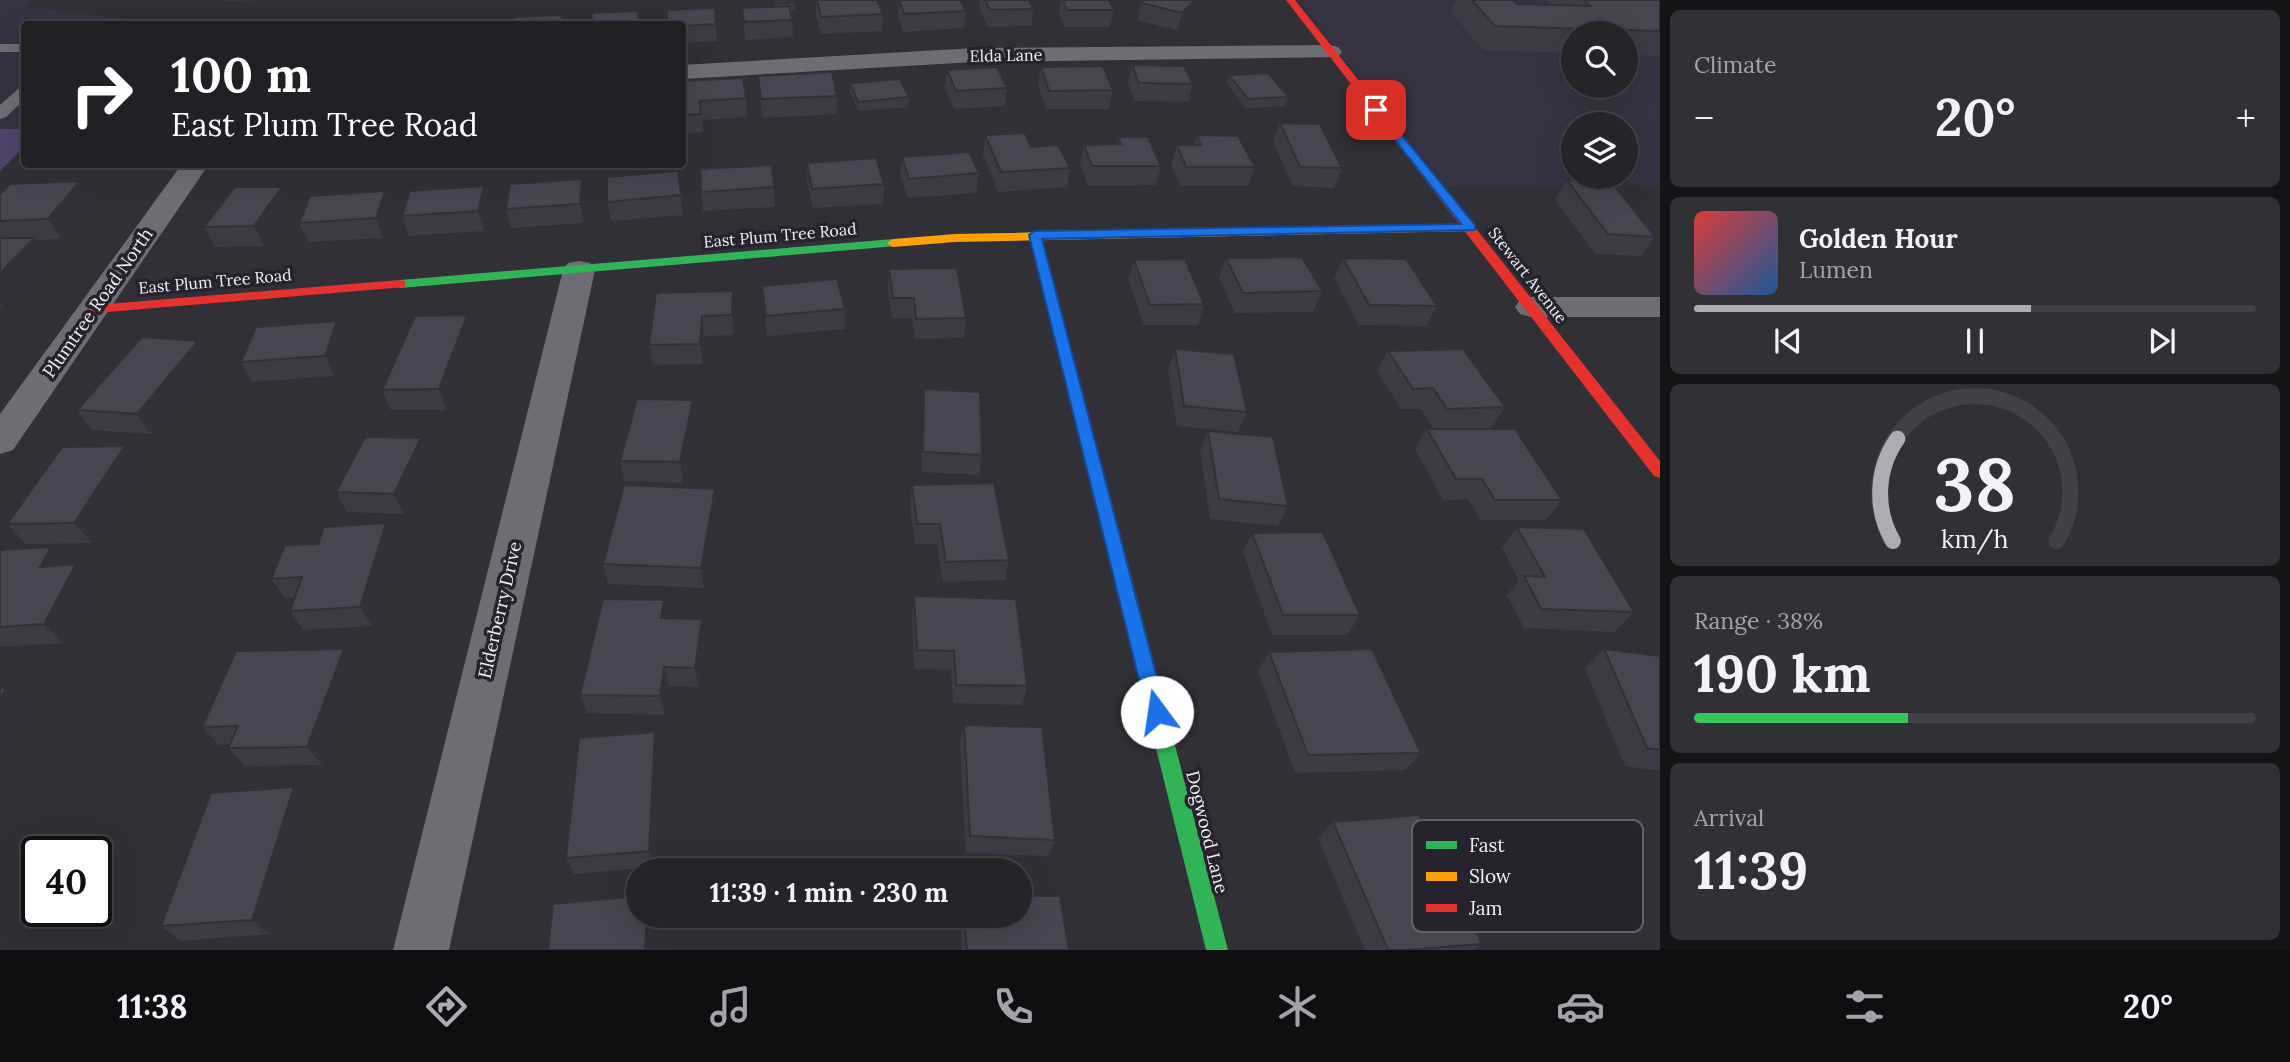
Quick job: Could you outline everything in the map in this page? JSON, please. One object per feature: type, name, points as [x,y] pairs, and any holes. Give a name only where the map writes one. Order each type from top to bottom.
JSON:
[{"type":"street","name":"Stewart Avenue","points":[[1290,0],[1660,472]]},
{"type":"street","name":"Elda Lane","points":[[686,72],[975,55],[1329,51]]},
{"type":"street","name":"Plumtree Road North","points":[[0,442],[193,168]]},
{"type":"street","name":"East Plum Tree Road","points":[[95,309],[941,240],[1035,235],[1470,228]]},
{"type":"street","name":"Dogwood Lane","points":[[1035,235],[1217,950]]},
{"type":"street","name":"Elderberry Drive","points":[[421,950],[579,270]]},
{"type":"street","points":[[1531,307],[1660,307]]},
{"type":"lane","points":[[0,48],[21,48]]},
{"type":"lane","points":[[0,115],[21,95]]},
{"type":"lane","points":[[0,115],[21,113]]},
{"type":"shaded area","points":[[0,0],[34,0],[27,7],[129,19],[21,21],[21,150],[0,171]]},
{"type":"shaded area","points":[[1298,0],[1660,0],[1660,186],[1638,186],[1638,112],[1561,112],[1561,186],[1446,187]]},
{"type":"shaded area","points":[[0,129],[21,129],[21,150],[0,171]]},
{"type":"building","points":[[776,0],[795,0],[795,2],[776,3]]},
{"type":"building","points":[[817,0],[877,0],[883,14],[821,17]]},
{"type":"building","points":[[899,0],[960,0],[966,11],[904,14]]},
{"type":"building","points":[[985,0],[1029,0],[1033,9],[990,10]]},
{"type":"building","points":[[1063,0],[1109,0],[1114,10],[1067,10]]},
{"type":"building","points":[[1144,0],[1195,0],[1182,13],[1141,3]]},
{"type":"building","points":[[1472,0],[1590,6],[1584,0],[1660,0],[1660,31],[1638,30],[1638,21],[1561,21],[1561,28],[1495,26]]},
{"type":"building","points":[[789,6],[792,20],[744,22],[742,8]]},
{"type":"building","points":[[715,8],[716,24],[686,26],[686,21],[667,21],[667,10]]},
{"type":"building","points":[[638,11],[638,21],[591,21],[592,13]]},
{"type":"building","points":[[562,15],[561,21],[513,21],[514,17]]},
{"type":"building","points":[[1132,65],[1184,66],[1193,84],[1139,83]]},
{"type":"building","points":[[1103,66],[1113,90],[1049,91],[1041,67]]},
{"type":"building","points":[[997,67],[1007,88],[956,91],[947,70]]},
{"type":"building","points":[[832,72],[837,96],[761,99],[758,76]]},
{"type":"building","points":[[1268,73],[1289,97],[1248,99],[1229,75]]},
{"type":"building","points":[[743,78],[746,98],[700,101],[701,114],[686,115],[686,81]]},
{"type":"building","points":[[900,79],[909,97],[858,102],[850,83]]},
{"type":"building","points":[[1280,123],[1320,124],[1342,168],[1300,167]]},
{"type":"building","points":[[1025,133],[1031,147],[1058,145],[1070,168],[1001,172],[985,135]]},
{"type":"building","points":[[1197,135],[1238,136],[1255,167],[1186,167],[1177,145],[1201,145]]},
{"type":"building","points":[[1118,137],[1148,137],[1161,166],[1092,166],[1084,145],[1121,144]]},
{"type":"building","points":[[969,152],[979,173],[909,179],[902,157]]},
{"type":"building","points":[[876,158],[884,184],[812,189],[807,163]]},
{"type":"building","points":[[772,165],[774,187],[701,192],[700,169]]},
{"type":"building","points":[[678,171],[681,195],[607,202],[607,177]]},
{"type":"building","points":[[582,179],[580,204],[506,209],[510,184]]},
{"type":"building","points":[[80,181],[48,219],[0,221],[0,194],[10,184]]},
{"type":"building","points":[[484,186],[478,211],[402,216],[410,191]]},
{"type":"building","points":[[235,187],[282,187],[254,226],[204,227]]},
{"type":"building","points":[[1574,189],[1617,189],[1655,237],[1608,234]]},
{"type":"building","points":[[385,191],[376,218],[299,223],[310,196]]},
{"type":"building","points":[[0,238],[35,238],[0,273]]},
{"type":"building","points":[[1302,257],[1322,291],[1243,293],[1226,258]]},
{"type":"building","points":[[1343,258],[1406,259],[1437,306],[1369,305]]},
{"type":"building","points":[[1185,259],[1204,304],[1150,305],[1134,260]]},
{"type":"building","points":[[957,268],[966,318],[916,319],[914,298],[893,298],[889,269]]},
{"type":"building","points":[[837,279],[845,309],[766,316],[762,286]]},
{"type":"building","points":[[733,291],[732,315],[702,316],[700,344],[649,345],[656,293]]},
{"type":"building","points":[[467,315],[439,389],[382,390],[415,316]]},
{"type":"building","points":[[337,321],[325,356],[241,362],[256,327]]},
{"type":"building","points":[[142,337],[198,341],[137,414],[77,410]]},
{"type":"building","points":[[1175,349],[1234,354],[1247,412],[1184,406]]},
{"type":"building","points":[[1463,349],[1505,407],[1447,409],[1433,388],[1413,389],[1388,351]]},
{"type":"building","points":[[924,389],[980,392],[982,455],[923,452]]},
{"type":"building","points":[[637,399],[693,400],[680,462],[620,461]]},
{"type":"building","points":[[1427,429],[1515,429],[1562,500],[1495,500],[1482,479],[1456,479]]},
{"type":"building","points":[[1208,431],[1273,437],[1288,506],[1219,499]]},
{"type":"building","points":[[365,437],[421,438],[394,494],[336,492]]},
{"type":"building","points":[[125,446],[74,523],[7,524],[62,447]]},
{"type":"building","points":[[994,483],[1009,560],[946,562],[940,524],[917,524],[912,485]]},
{"type":"building","points":[[624,485],[715,489],[701,568],[603,564]]},
{"type":"building","points":[[386,523],[360,607],[290,611],[302,577],[271,579],[285,545],[318,544],[324,527]]},
{"type":"building","points":[[1517,527],[1584,529],[1634,612],[1541,609],[1524,576],[1545,577]]},
{"type":"building","points":[[1323,532],[1360,615],[1283,615],[1252,533]]},
{"type":"building","points":[[51,547],[40,567],[76,564],[44,624],[0,627],[0,550]]},
{"type":"building","points":[[914,596],[1016,599],[1027,686],[956,685],[954,651],[917,650]]},
{"type":"building","points":[[603,599],[664,600],[661,618],[702,619],[695,668],[664,667],[660,696],[580,695]]},
{"type":"building","points":[[344,649],[307,747],[228,748],[238,726],[202,727],[236,651]]},
{"type":"building","points":[[1372,649],[1421,753],[1308,755],[1269,652]]},
{"type":"building","points":[[1604,649],[1660,656],[1660,750],[1647,748]]},
{"type":"building","points":[[0,688],[6,688],[0,699]]},
{"type":"building","points":[[964,725],[1042,727],[1055,840],[970,836]]},
{"type":"building","points":[[655,732],[649,851],[566,858],[579,738]]},
{"type":"building","points":[[294,787],[252,920],[161,926],[211,793]]},
{"type":"building","points":[[1419,815],[1421,820],[1412,820],[1412,932],[1476,932],[1482,944],[1388,950],[1333,822]]},
{"type":"building","points":[[1032,896],[1060,896],[1069,950],[967,950],[965,928],[1032,928]]},
{"type":"building","points":[[626,897],[626,928],[646,928],[645,950],[548,950],[553,904]]},
{"type":"traffic: fast","points":[[400,284],[893,243]]},
{"type":"traffic: fast","points":[[1122,575],[1217,950]]},
{"type":"traffic: slow","points":[[893,243],[955,238],[1470,228]]},
{"type":"traffic: jam","points":[[1290,0],[1660,472]]},
{"type":"traffic: jam","points":[[1035,235],[1122,575]]},
{"type":"traffic: jam","points":[[95,309],[400,284]]},
{"type":"route","points":[[1157,712],[1035,235],[1470,228],[1376,110]]}]
